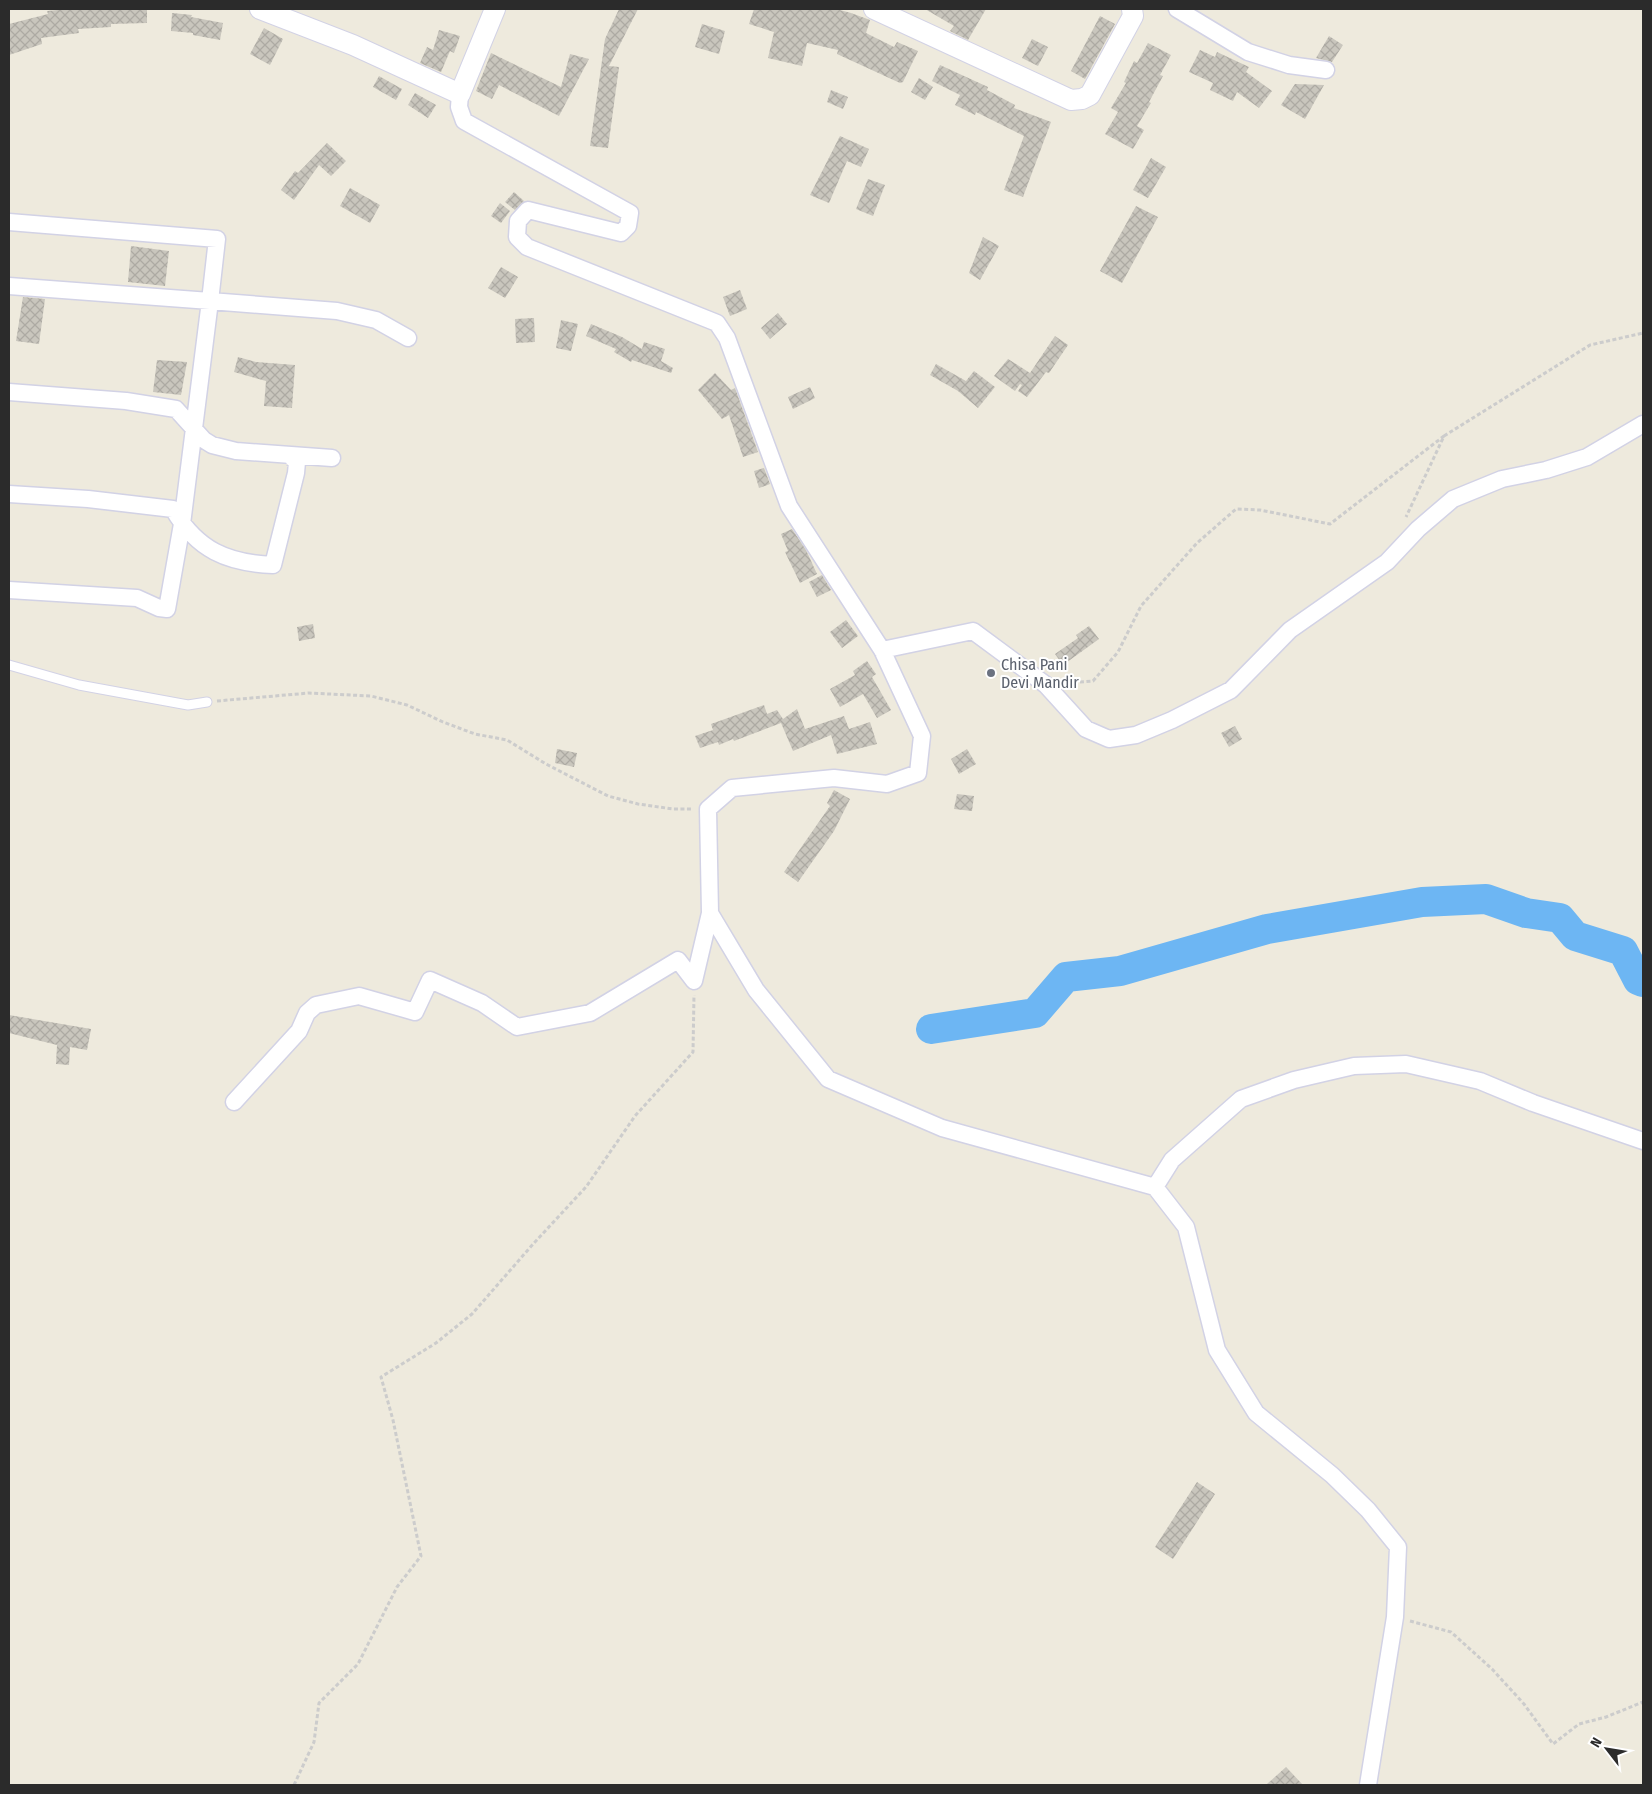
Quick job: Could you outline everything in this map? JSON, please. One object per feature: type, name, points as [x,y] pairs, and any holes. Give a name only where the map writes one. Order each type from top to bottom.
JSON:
[{"type":"street","points":[[260,9],[353,45],[460,94]]},
{"type":"street","points":[[495,9],[460,94],[459,108],[464,121],[630,213],[628,226],[621,233],[528,210],[518,221],[517,237],[527,247],[717,323],[727,338],[789,506],[882,650],[922,736],[918,773],[887,784],[834,778],[732,788],[708,809],[710,913],[694,981]]},
{"type":"street","points":[[874,9],[1071,100],[1082,99],[1090,95],[1133,16],[1132,9]]},
{"type":"street","points":[[1177,9],[1248,52],[1289,65],[1326,70]]},
{"type":"street","points":[[9,222],[217,238],[182,524],[167,609],[159,608],[137,598],[9,590]]},
{"type":"street","points":[[9,286],[337,311],[376,320],[408,338]]},
{"type":"street","points":[[9,392],[126,401],[176,409],[204,440],[212,445],[236,451],[332,458]]},
{"type":"street","points":[[882,650],[973,631],[1046,684],[1086,729],[1108,739],[1136,735],[1172,720],[1231,690],[1290,630],[1387,562],[1418,529],[1453,498],[1502,479],[1546,470],[1587,457],[1643,424]]},
{"type":"street","points":[[9,494],[163,506],[173,509],[191,536],[214,553],[232,560],[273,565],[296,473],[297,462],[289,455]]},
{"type":"street","points":[[710,913],[756,990],[828,1079],[942,1128],[1155,1188],[1186,1227],[1217,1350],[1256,1413],[1332,1475],[1368,1510],[1398,1547],[1395,1618],[1368,1785]]},
{"type":"street","points":[[234,1102],[299,1031],[307,1013],[316,1005],[359,996],[415,1012],[430,980],[482,1003],[517,1027],[590,1013],[678,960],[694,981]]},
{"type":"street","points":[[1155,1188],[1172,1160],[1240,1099],[1294,1080],[1354,1066],[1406,1064],[1480,1081],[1533,1104],[1643,1141]]},
{"type":"lane","points":[[9,665],[79,685],[172,703],[188,705],[206,702]]},
{"type":"path","points":[[1046,684],[1093,681],[1118,652],[1142,606],[1198,543],[1236,509],[1260,510],[1330,524],[1444,436],[1590,346],[1643,333]]},
{"type":"path","points":[[1405,519],[1444,436]]},
{"type":"path","points":[[206,702],[294,694],[371,696],[407,705],[442,722],[476,734],[507,740],[546,764],[608,796],[673,809],[708,809]]},
{"type":"path","points":[[294,1785],[314,1742],[318,1703],[358,1664],[396,1587],[421,1556],[393,1420],[381,1378],[436,1343],[472,1314],[586,1187],[635,1116],[693,1052],[694,981]]},
{"type":"path","points":[[1395,1618],[1451,1632],[1492,1670],[1524,1704],[1553,1744],[1579,1724],[1606,1717],[1643,1702]]},
{"type":"building","points":[[68,9],[147,9],[147,23],[111,24],[111,27],[78,29],[79,33],[41,38],[42,44],[9,55],[9,24],[48,14],[47,11]]},
{"type":"building","points":[[619,9],[638,9],[609,66],[619,67],[608,148],[590,146],[605,39]]},
{"type":"building","points":[[754,9],[836,9],[870,20],[866,33],[894,47],[897,42],[918,51],[903,82],[900,83],[837,54],[838,50],[807,43],[802,66],[768,58],[774,32],[749,24]]},
{"type":"building","points":[[925,9],[986,9],[968,40],[950,31],[954,26]]},
{"type":"building","points":[[172,13],[192,15],[191,17],[223,23],[220,40],[193,35],[193,33],[171,31]]},
{"type":"building","points":[[1100,16],[1115,24],[1085,79],[1071,71]]},
{"type":"building","points":[[702,24],[725,31],[719,54],[695,47]]},
{"type":"building","points":[[264,28],[283,39],[270,65],[250,54]]},
{"type":"building","points":[[439,30],[460,36],[454,53],[450,51],[441,72],[420,63],[427,47],[433,50]]},
{"type":"building","points":[[1329,36],[1343,45],[1332,62],[1316,58]]},
{"type":"building","points":[[1032,39],[1048,47],[1038,66],[1022,58]]},
{"type":"building","points":[[1148,43],[1171,55],[1160,75],[1163,76],[1149,102],[1151,103],[1137,126],[1144,130],[1133,149],[1105,134],[1118,112],[1111,108],[1126,83],[1124,82],[1134,61],[1137,63]]},
{"type":"building","points":[[1200,50],[1215,57],[1217,52],[1249,67],[1246,72],[1272,91],[1259,108],[1237,92],[1233,101],[1210,90],[1213,83],[1189,72]]},
{"type":"building","points":[[491,53],[561,87],[570,54],[589,59],[559,116],[499,85],[492,99],[476,91]]},
{"type":"building","points":[[940,65],[988,87],[987,90],[1015,105],[1014,108],[1051,122],[1023,197],[1004,190],[1024,136],[976,112],[975,115],[955,105],[960,95],[932,81]]},
{"type":"building","points":[[379,76],[402,89],[396,100],[373,87]]},
{"type":"building","points":[[919,78],[933,87],[925,100],[911,92]]},
{"type":"building","points":[[1295,84],[1324,85],[1305,119],[1281,105]]},
{"type":"building","points":[[831,90],[848,97],[843,109],[827,102]]},
{"type":"building","points":[[415,93],[436,105],[428,118],[408,105]]},
{"type":"building","points":[[840,136],[869,149],[861,167],[847,161],[829,203],[810,195]]},
{"type":"building","points":[[327,143],[346,161],[331,176],[319,165],[294,200],[281,190],[295,171],[298,173]]},
{"type":"building","points":[[1151,158],[1166,167],[1148,198],[1133,190]]},
{"type":"building","points":[[868,179],[885,185],[873,216],[856,209]]},
{"type":"building","points":[[350,188],[380,205],[370,223],[340,206]]},
{"type":"building","points":[[514,192],[524,201],[515,210],[505,202]]},
{"type":"building","points":[[500,203],[510,211],[501,223],[491,216]]},
{"type":"building","points":[[1136,206],[1158,217],[1122,283],[1100,271]]},
{"type":"building","points":[[983,237],[999,246],[980,280],[969,273]]},
{"type":"building","points":[[131,246],[169,251],[165,286],[128,282]]},
{"type":"building","points":[[501,267],[518,277],[505,298],[488,288]]},
{"type":"building","points":[[740,290],[747,309],[730,316],[723,297]]},
{"type":"building","points":[[23,297],[45,299],[39,344],[16,341]]},
{"type":"building","points":[[778,313],[787,324],[770,339],[761,328]]},
{"type":"building","points":[[534,318],[535,342],[516,343],[515,319]]},
{"type":"building","points":[[561,320],[578,324],[571,351],[556,348]]},
{"type":"building","points":[[591,324],[622,337],[642,349],[644,342],[665,349],[661,361],[673,368],[671,373],[632,360],[631,362],[614,352],[616,349],[586,336]]},
{"type":"building","points":[[1055,336],[1068,345],[1049,373],[1046,372],[1027,397],[1018,391],[1022,385],[1020,384],[1015,391],[994,376],[1008,359],[1030,373]]},
{"type":"building","points":[[238,357],[256,362],[295,365],[292,408],[264,406],[266,381],[234,372]]},
{"type":"building","points":[[157,360],[187,362],[181,395],[153,392]]},
{"type":"building","points":[[936,364],[966,381],[974,371],[995,387],[978,408],[958,391],[930,375]]},
{"type":"building","points":[[715,373],[731,390],[735,388],[758,452],[743,457],[729,415],[722,419],[698,390]]},
{"type":"building","points":[[810,387],[815,398],[793,409],[788,397]]},
{"type":"building","points":[[764,468],[770,484],[759,488],[754,471]]},
{"type":"building","points":[[792,529],[806,550],[817,574],[800,583],[785,552],[788,551],[781,534]]},
{"type":"building","points":[[822,575],[831,590],[817,597],[809,582]]},
{"type":"building","points":[[846,620],[858,636],[842,648],[830,632]]},
{"type":"building","points":[[313,624],[315,638],[299,641],[297,627]]},
{"type":"building","points":[[1089,626],[1099,639],[1063,665],[1055,654],[1078,638],[1076,635]]},
{"type":"building","points":[[867,661],[876,674],[872,677],[891,710],[877,718],[863,694],[840,707],[830,689],[855,675],[853,671]]},
{"type":"building","points":[[764,705],[767,714],[777,710],[783,719],[797,709],[805,729],[844,716],[849,729],[870,722],[877,744],[837,754],[831,735],[793,751],[781,723],[734,741],[733,739],[719,745],[718,742],[700,748],[695,736],[713,730],[711,724]]},
{"type":"building","points":[[1235,726],[1242,739],[1229,747],[1221,733]]},
{"type":"building","points":[[557,749],[577,753],[574,767],[555,763]]},
{"type":"building","points":[[967,749],[976,764],[959,774],[951,759]]},
{"type":"building","points":[[834,790],[850,799],[834,831],[798,882],[784,872],[830,806],[827,803]]},
{"type":"building","points":[[957,794],[974,796],[972,811],[954,809]]},
{"type":"building","points":[[9,1015],[91,1029],[87,1050],[70,1047],[69,1065],[56,1064],[57,1045],[9,1033]]},
{"type":"building","points":[[1197,1482],[1215,1494],[1173,1559],[1155,1547]]},
{"type":"building","points":[[1286,1767],[1303,1785],[1266,1785]]},
{"type":"waterway","points":[[931,1029],[1035,1013],[1066,977],[1120,971],[1267,929],[1422,902],[1486,899],[1526,913],[1560,918],[1575,936],[1623,951],[1638,980],[1643,982]]},
{"type":"place","name":"Chisa Pani Devi Mandir","points":[[991,673]]}]
